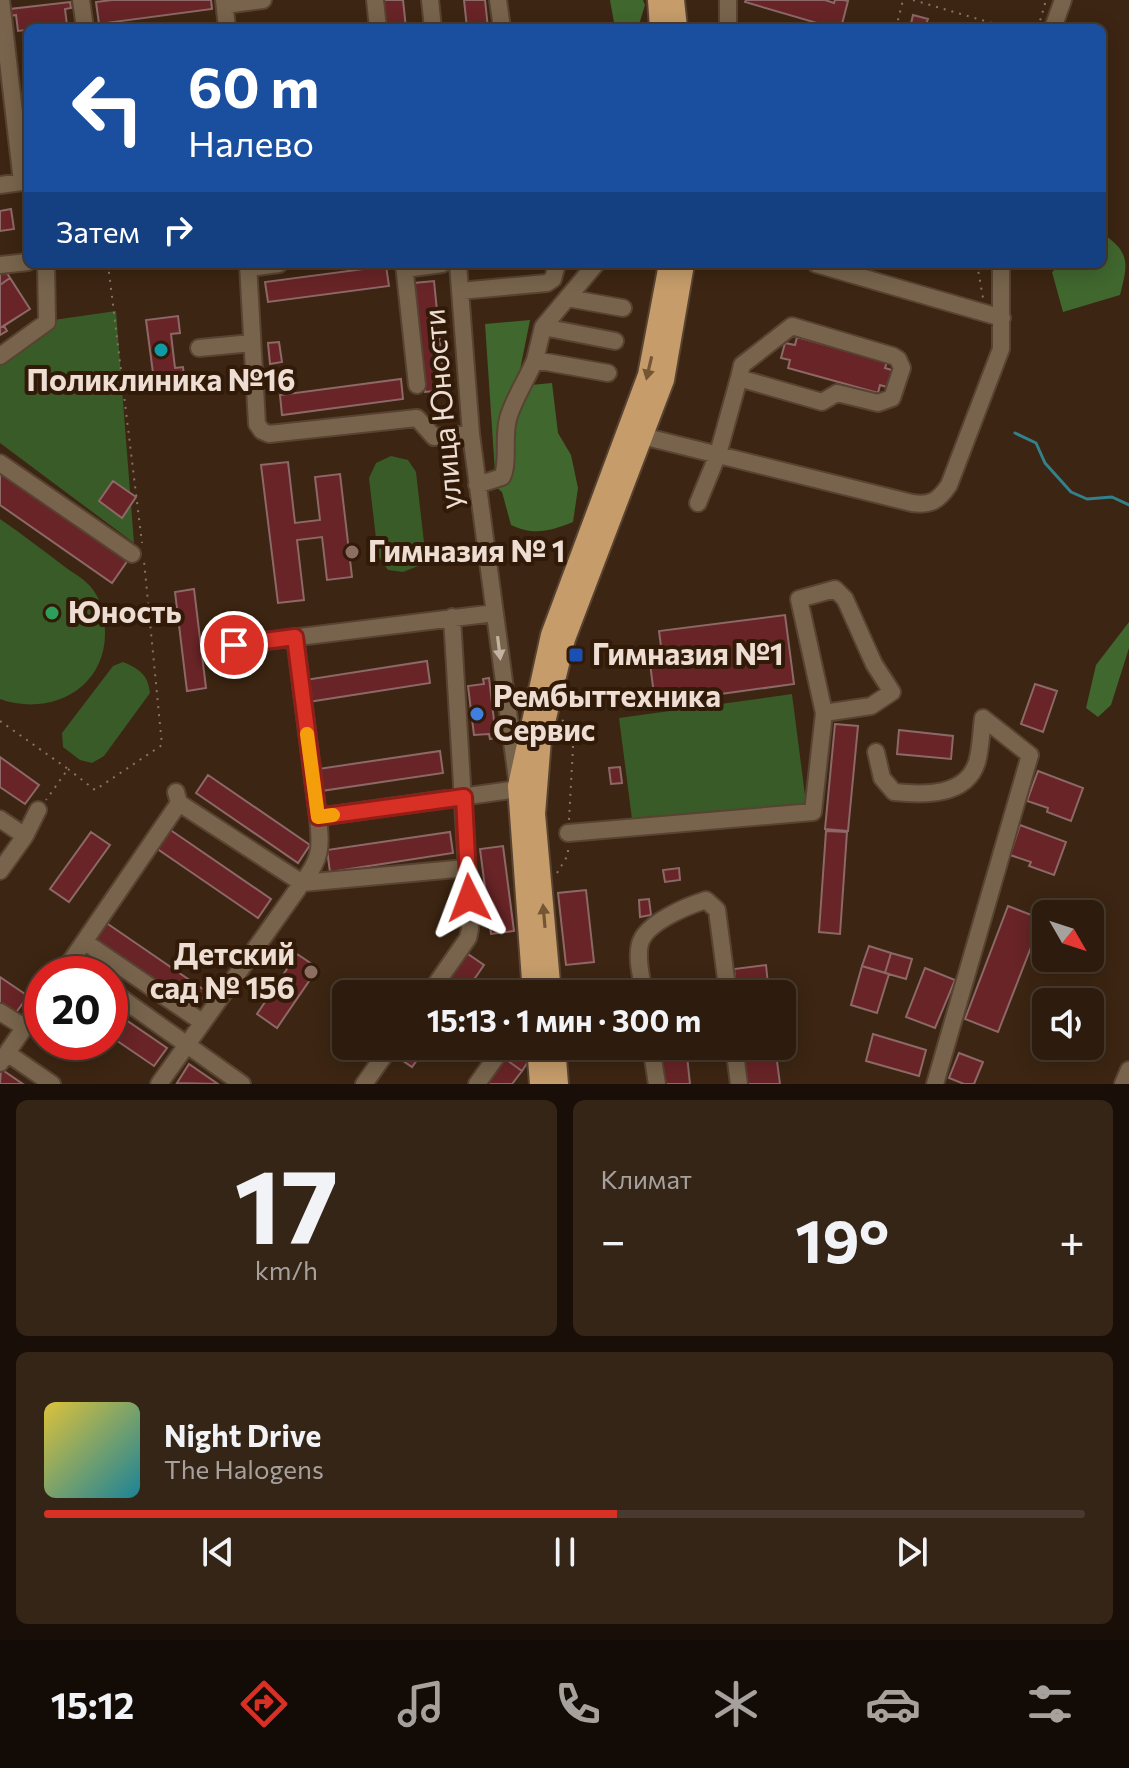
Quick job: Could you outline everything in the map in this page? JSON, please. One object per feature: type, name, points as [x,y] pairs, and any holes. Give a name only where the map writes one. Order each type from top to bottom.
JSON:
[{"type":"main road","points":[[658,0],[660,24]]},
{"type":"main road","points":[[674,0],[677,24]]},
{"type":"main road","points":[[532,980],[518,788],[551,635],[648,375],[668,268]]},
{"type":"main road","points":[[550,980],[535,814],[541,739],[565,639],[664,380],[683,268]]},
{"type":"main road","points":[[539,1060],[543,1082]]},
{"type":"main road","points":[[543,1082],[550,1060]]},
{"type":"street","points":[[0,185],[22,182],[4,59],[1,0]]},
{"type":"street","points":[[81,0],[84,24]]},
{"type":"street","points":[[227,24],[225,2],[263,0]]},
{"type":"street","points":[[375,0],[378,24]]},
{"type":"street","points":[[430,0],[433,24]]},
{"type":"street","points":[[498,0],[501,24]]},
{"type":"street","points":[[728,0],[728,24]]},
{"type":"street","points":[[1054,24],[1063,0]]},
{"type":"street","points":[[0,265],[24,262]]},
{"type":"street","points":[[0,356],[47,322],[46,268]]},
{"type":"street","points":[[248,268],[257,424],[265,433],[417,418],[434,437],[471,434]]},
{"type":"street","points":[[405,268],[417,385]]},
{"type":"street","name":"улица Юности","points":[[458,268],[471,434],[518,788]]},
{"type":"street","points":[[460,291],[547,283],[553,279],[556,268]]},
{"type":"street","points":[[477,485],[502,477],[506,469],[504,452],[508,418],[535,360],[543,327],[592,268]]},
{"type":"street","points":[[829,268],[1002,318]]},
{"type":"street","points":[[642,436],[912,503],[924,505],[940,499],[949,485],[1001,349],[1001,268]]},
{"type":"street","points":[[567,298],[623,308]]},
{"type":"street","points":[[698,503],[718,454],[742,365],[792,326],[893,356],[902,368],[892,398],[878,403],[837,393],[822,402],[739,378]]},
{"type":"street","points":[[543,327],[615,341]]},
{"type":"street","points":[[199,348],[252,343]]},
{"type":"street","points":[[535,360],[608,373]]},
{"type":"street","points":[[0,463],[132,554]]},
{"type":"street","points":[[568,833],[813,812],[824,713],[799,599],[835,589],[845,599],[874,664],[892,692],[871,706],[824,713]]},
{"type":"street","points":[[234,645],[495,613]]},
{"type":"street","points":[[439,980],[468,938],[470,929],[452,617]]},
{"type":"street","points":[[159,1084],[314,868],[321,849],[295,637]]},
{"type":"street","points":[[876,752],[882,778],[894,792],[917,795],[950,790],[968,778],[976,763],[983,718],[1030,755],[935,1084]]},
{"type":"street","points":[[318,817],[518,788]]},
{"type":"street","points":[[75,956],[178,797],[302,883],[467,868]]},
{"type":"street","points":[[0,871],[25,836],[38,810]]},
{"type":"street","points":[[0,819],[25,836]]},
{"type":"street","points":[[642,980],[639,951],[646,931],[685,907],[706,900],[717,910],[726,980]]},
{"type":"street","points":[[85,942],[202,1022]]},
{"type":"street","points":[[128,1003],[242,1084]]},
{"type":"street","points":[[0,1012],[24,1027],[3,1058],[52,1084]]},
{"type":"street","points":[[364,1084],[381,1060]]},
{"type":"street","points":[[477,1084],[494,1060]]},
{"type":"street","points":[[653,1060],[657,1084]]},
{"type":"street","points":[[736,1060],[739,1084]]},
{"type":"street","points":[[1123,1084],[1129,1070]]},
{"type":"path","points":[[897,24],[903,0]]},
{"type":"path","points":[[913,0],[995,24]]},
{"type":"path","points":[[1039,24],[1046,0]]},
{"type":"path","points":[[22,182],[24,200]]},
{"type":"path","points":[[978,268],[983,314]]},
{"type":"path","points":[[552,880],[568,855],[574,729],[558,717]]},
{"type":"path","points":[[0,721],[68,769],[38,810]]},
{"type":"green space","points":[[610,0],[643,0],[645,5],[639,24],[614,24]]},
{"type":"green space","points":[[1106,236],[1124,258],[1125,274],[1120,295],[1063,312],[1052,272],[1056,268],[1106,268]]},
{"type":"green space","points":[[116,311],[134,543],[0,443],[0,364],[53,320]]},
{"type":"green space","points":[[530,320],[520,386],[552,383],[558,433],[571,455],[578,488],[573,522],[542,531],[511,525],[502,492],[496,487],[485,324]]},
{"type":"green space","points":[[391,456],[408,460],[416,472],[425,551],[418,566],[403,572],[388,570],[378,556],[369,478],[376,463]]},
{"type":"green space","name":"Юность","points":[[0,519],[84,580],[94,591],[102,608],[105,632],[103,652],[96,669],[72,694],[55,701],[19,704],[0,699]]},
{"type":"green space","points":[[1129,622],[1129,648],[1111,705],[1098,717],[1086,708],[1096,665]]},
{"type":"green space","points":[[123,662],[142,673],[150,693],[104,756],[92,763],[80,760],[63,747],[62,733],[113,666]]},
{"type":"green space","points":[[792,694],[806,803],[633,827],[619,718]]},
{"type":"building","points":[[211,0],[212,9],[99,24],[96,2]]},
{"type":"building","points":[[382,0],[403,0],[406,24],[385,24]]},
{"type":"building","points":[[464,0],[485,0],[488,24],[467,24]]},
{"type":"building","points":[[848,1],[842,24],[820,24],[745,2]]},
{"type":"building","points":[[70,2],[71,8],[65,9],[67,24],[24,24],[24,30],[18,31],[16,15],[10,16],[10,9]]},
{"type":"building","points":[[913,15],[928,19],[926,24],[911,24]]},
{"type":"building","points":[[11,209],[14,229],[0,231],[0,211]]},
{"type":"building","points":[[386,268],[389,286],[268,302],[265,282]]},
{"type":"building","points":[[5,270],[30,309],[4,326],[7,331],[0,335],[0,273]]},
{"type":"building","points":[[10,278],[30,309],[0,328],[0,285]]},
{"type":"building","points":[[434,281],[445,390],[425,392],[414,283]]},
{"type":"building","name":"Поликлиника №16","points":[[178,316],[180,333],[171,334],[175,368],[183,367],[185,384],[155,388],[146,320]]},
{"type":"building","points":[[797,337],[887,362],[885,368],[895,371],[890,388],[880,385],[878,393],[788,368],[790,360],[781,358],[785,343],[795,345]]},
{"type":"building","points":[[279,342],[282,362],[270,364],[268,343]]},
{"type":"building","points":[[401,379],[403,399],[282,415],[280,395]]},
{"type":"building","points":[[288,462],[295,523],[320,520],[315,477],[340,474],[352,577],[327,580],[322,537],[297,540],[304,600],[278,603],[261,465]]},
{"type":"building","points":[[0,471],[128,560],[112,583],[0,505]]},
{"type":"building","points":[[113,481],[136,497],[122,518],[99,501]]},
{"type":"building","points":[[194,589],[206,688],[187,691],[175,592]]},
{"type":"building","points":[[785,615],[794,684],[655,703],[649,655],[662,654],[659,631]]},
{"type":"building","points":[[427,661],[430,683],[308,702],[305,680]]},
{"type":"building","points":[[489,678],[496,738],[490,739],[489,734],[474,735],[468,686],[484,684],[483,679]]},
{"type":"building","points":[[1035,684],[1057,691],[1043,732],[1021,724]]},
{"type":"building","points":[[835,724],[858,726],[848,831],[825,829]]},
{"type":"building","points":[[899,730],[953,736],[951,759],[897,754]]},
{"type":"building","points":[[440,751],[443,773],[321,791],[318,769]]},
{"type":"building","points":[[0,757],[39,785],[25,804],[0,787]]},
{"type":"building","points":[[620,767],[622,783],[611,784],[609,768]]},
{"type":"building","points":[[1038,771],[1083,788],[1071,821],[1027,801]]},
{"type":"building","points":[[208,775],[310,845],[298,863],[196,793]]},
{"type":"building","points":[[1020,825],[1066,842],[1054,875],[1010,855]]},
{"type":"building","points":[[169,829],[271,899],[258,918],[156,848]]},
{"type":"building","points":[[826,831],[847,832],[840,934],[819,932]]},
{"type":"building","points":[[91,832],[110,845],[69,902],[50,889]]},
{"type":"building","points":[[450,832],[453,853],[330,872],[327,850]]},
{"type":"building","points":[[503,846],[514,931],[491,934],[480,849]]},
{"type":"building","points":[[679,868],[680,880],[665,882],[663,870]]},
{"type":"building","points":[[586,890],[594,962],[566,965],[558,893]]},
{"type":"building","points":[[649,899],[651,915],[640,917],[639,900]]},
{"type":"building","points":[[1008,906],[1032,915],[1032,945],[998,1032],[965,1019]]},
{"type":"building","points":[[105,922],[207,992],[194,1010],[128,965],[128,956],[115,956],[92,940]]},
{"type":"building","points":[[869,946],[891,953],[885,973],[862,966]]},
{"type":"building","points":[[465,952],[484,965],[474,980],[445,980]]},
{"type":"building","points":[[891,953],[912,959],[906,979],[885,973]]},
{"type":"building","points":[[297,954],[318,968],[277,1028],[257,1014]]},
{"type":"building","points":[[766,965],[768,980],[735,980],[734,969]]},
{"type":"building","points":[[862,966],[889,974],[877,1013],[851,1005]]},
{"type":"building","points":[[925,968],[955,980],[935,1028],[906,1017]]},
{"type":"building","points":[[0,977],[24,993],[24,1002],[15,1014],[0,1004]]},
{"type":"building","points":[[128,1021],[167,1048],[154,1066],[128,1048]]},
{"type":"building","points":[[873,1034],[926,1050],[919,1076],[866,1061]]},
{"type":"building","points":[[959,1053],[983,1062],[974,1084],[949,1078]]},
{"type":"building","points":[[402,1060],[417,1060],[412,1067]]},
{"type":"building","points":[[503,1060],[522,1071],[512,1084],[486,1084]]},
{"type":"building","points":[[507,1060],[529,1060],[522,1071]]},
{"type":"building","points":[[659,1060],[687,1060],[690,1084],[662,1084]]},
{"type":"building","points":[[744,1060],[777,1060],[780,1084],[747,1084]]},
{"type":"building","points":[[189,1064],[218,1084],[177,1083]]},
{"type":"building","points":[[1,1069],[23,1084],[0,1084]]},
{"type":"waterway","points":[[1015,433],[1036,443],[1045,463],[1071,492],[1087,499],[1112,497],[1129,505]]},
{"type":"slow traffic","points":[[307,734],[318,817],[333,815]]},
{"type":"place","name":"Поликлиника №16","points":[[161,350]]},
{"type":"place","name":"Гимназия № 1","points":[[352,552]]},
{"type":"place","name":"Юность","points":[[52,613]]},
{"type":"place","name":"Гимназия №1","points":[[576,655]]},
{"type":"place","name":"Рембыттехника Сервис","points":[[477,714]]},
{"type":"place","name":"Детский сад № 156","points":[[311,972]]},
{"type":"route","points":[[234,645],[295,637],[318,817],[464,797],[469,898]]}]
